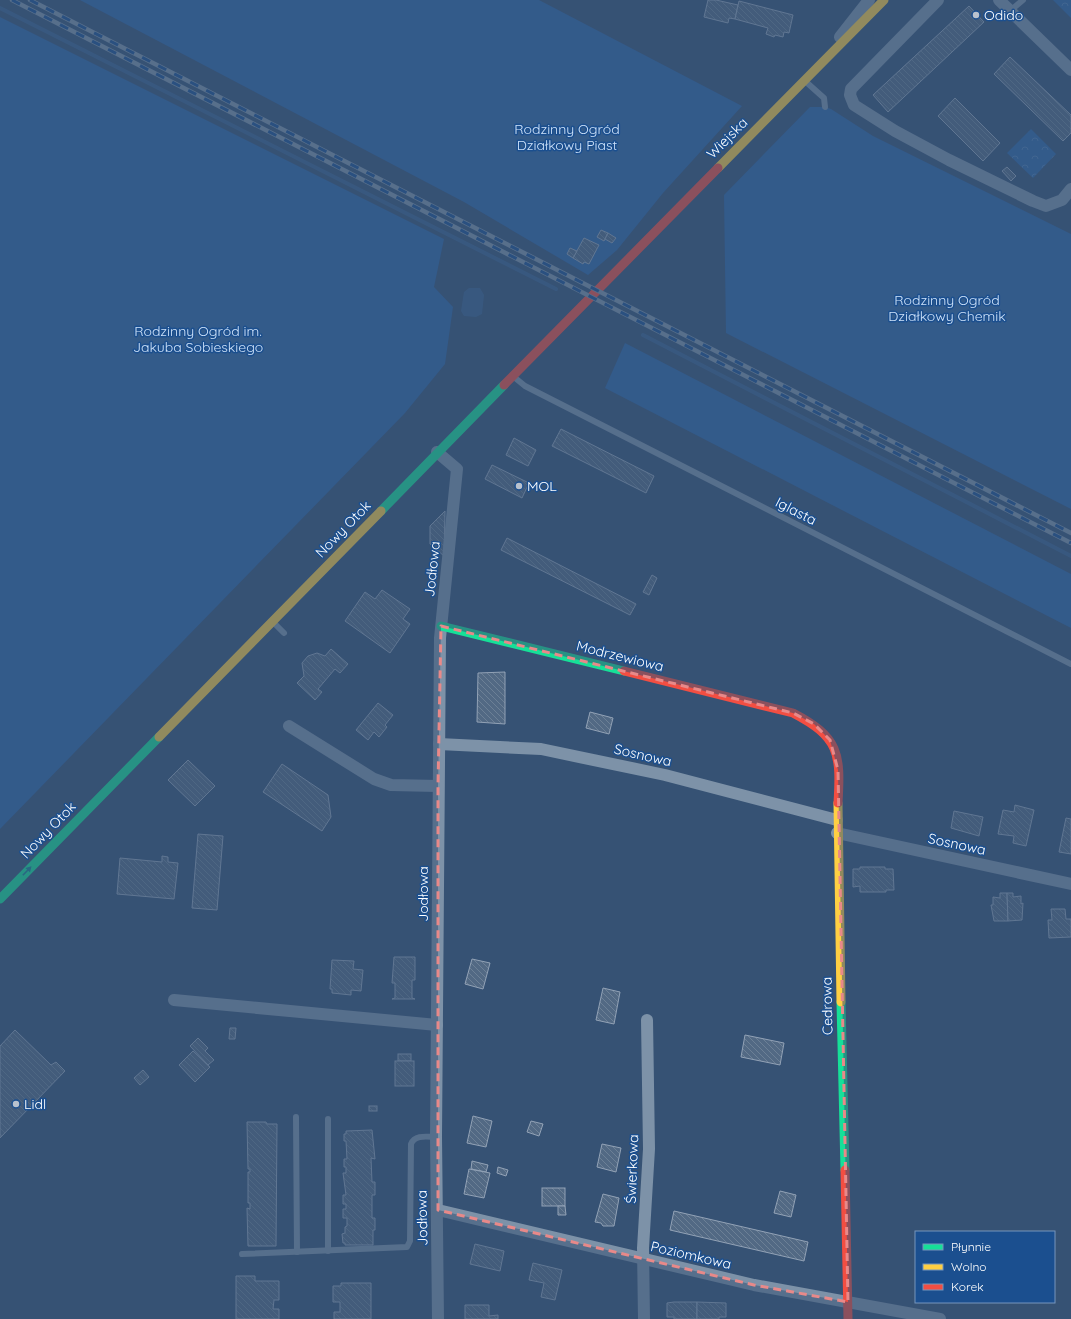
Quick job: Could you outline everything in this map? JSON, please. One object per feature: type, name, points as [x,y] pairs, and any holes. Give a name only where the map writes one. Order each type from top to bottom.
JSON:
[{"type":"main road","name":"Wiejska","points":[[590,296],[884,0]]},
{"type":"main road","name":"Nowy Otok","points":[[0,899],[590,296]]},
{"type":"main road","name":"Modrzewiowa","points":[[441,626],[792,713]]},
{"type":"main road","name":"Cedrowa","points":[[792,713],[814,724],[830,740],[836,754],[838,770],[837,833],[848,1319]]},
{"type":"main road","name":"Nowy Otok","points":[[45,839],[59,825],[115,781]]},
{"type":"street","points":[[826,58],[853,19],[869,0]]},
{"type":"street","points":[[938,0],[851,89],[850,95],[854,105],[894,131],[1033,201],[1046,206],[1062,200],[1071,189]]},
{"type":"street","points":[[999,0],[1071,70]]},
{"type":"street","name":"Jodłowa","points":[[437,452],[457,469],[441,626],[438,786],[436,1137],[438,1319]]},
{"type":"street","points":[[290,726],[374,779],[391,784],[438,786]]},
{"type":"street","name":"Sosnowa","points":[[439,744],[541,749],[665,776],[837,820]]},
{"type":"street","name":"Sosnowa","points":[[837,833],[1071,884]]},
{"type":"street","points":[[174,1000],[437,1025]]},
{"type":"street","name":"Świerkowa","points":[[644,1319],[644,1260],[642,1248],[649,1149],[647,1020]]},
{"type":"street","name":"Poziomkowa","points":[[438,1210],[754,1285],[940,1319]]},
{"type":"lane","points":[[1010,11],[1023,0]]},
{"type":"lane","points":[[805,81],[824,98],[825,107]]},
{"type":"lane","name":"Iglasta","points":[[513,376],[525,386],[1071,664]]},
{"type":"lane","points":[[272,621],[284,632]]},
{"type":"lane","points":[[296,1117],[297,1252]]},
{"type":"lane","points":[[328,1119],[328,1251]]},
{"type":"lane","points":[[242,1254],[407,1247],[410,1241],[411,1144],[417,1137],[436,1137]]},
{"type":"highlighted area","points":[[441,626],[793,713],[814,724],[830,740],[838,770],[848,1302],[754,1285],[438,1210],[438,786]]},
{"type":"green space","name":"Rodzinny Ogród Działkowy Piast","points":[[80,0],[539,0],[742,106],[663,193],[617,250],[588,275],[464,202]]},
{"type":"green space","points":[[1053,0],[1071,0],[1071,18]]},
{"type":"green space","name":"Rodzinny Ogród im. Jakuba Sobieskiego","points":[[0,17],[444,239],[434,287],[453,307],[445,364],[405,413],[0,829]]},
{"type":"green space","name":"Rodzinny Ogród Działkowy Chemik","points":[[810,107],[825,107],[831,109],[873,136],[1071,234],[1071,509],[726,333],[724,195]]},
{"type":"green space","points":[[1031,129],[1056,154],[1033,178],[1007,153]]},
{"type":"green space","points":[[625,343],[1071,574],[1071,628],[605,388]]},
{"type":"shaded area","points":[[469,288],[480,288],[484,295],[482,314],[476,317],[464,316],[461,311],[464,292]]},
{"type":"building","points":[[708,0],[716,0],[738,5],[735,19],[729,18],[728,23],[704,17]]},
{"type":"building","points":[[739,1],[793,15],[789,33],[784,32],[783,37],[775,35],[774,37],[766,34],[768,28],[735,19]]},
{"type":"building","points":[[969,6],[984,22],[888,112],[873,95]]},
{"type":"building","points":[[1010,57],[1071,115],[1071,133],[1063,141],[994,74]]},
{"type":"building","points":[[955,98],[1000,143],[983,161],[938,116]]},
{"type":"building","points":[[1007,167],[1016,176],[1011,181],[1002,171]]},
{"type":"building","points":[[601,230],[608,233],[604,241],[597,237]]},
{"type":"building","points":[[608,233],[616,238],[612,243],[605,239]]},
{"type":"building","points":[[584,238],[599,245],[589,264],[584,262],[583,264],[573,258]]},
{"type":"building","points":[[570,248],[577,251],[573,258],[567,254]]},
{"type":"building","points":[[561,429],[654,476],[646,493],[552,446]]},
{"type":"building","points":[[514,438],[536,450],[528,466],[506,455]]},
{"type":"building","points":[[492,465],[529,483],[522,498],[485,479]]},
{"type":"building","points":[[445,511],[444,556],[430,544],[430,526]]},
{"type":"building","points":[[507,538],[636,604],[630,615],[501,550]]},
{"type":"building","points":[[652,575],[657,578],[649,595],[643,592]]},
{"type":"building","points":[[382,590],[410,609],[403,619],[410,624],[390,653],[345,621],[365,592],[375,599]]},
{"type":"building","points":[[331,649],[348,664],[340,673],[335,669],[318,689],[322,692],[315,700],[297,683],[304,676],[302,663],[308,656],[317,653],[325,656]]},
{"type":"building","points":[[505,672],[505,724],[477,722],[478,673]]},
{"type":"building","points":[[378,703],[393,715],[385,725],[387,727],[379,737],[374,732],[368,740],[356,730]]},
{"type":"building","points":[[590,712],[613,718],[609,734],[586,728]]},
{"type":"building","points":[[188,760],[215,786],[195,806],[168,780]]},
{"type":"building","points":[[282,764],[328,795],[331,817],[322,831],[263,792]]},
{"type":"building","points":[[1015,805],[1034,810],[1026,846],[1013,843],[1014,836],[998,834],[1003,810],[1014,812]]},
{"type":"building","points":[[954,811],[983,817],[979,836],[951,828]]},
{"type":"building","points":[[1066,818],[1071,819],[1071,854],[1059,852]]},
{"type":"building","points":[[198,834],[223,836],[217,910],[192,908]]},
{"type":"building","points":[[162,856],[168,857],[168,862],[178,863],[174,899],[117,894],[120,858],[162,862]]},
{"type":"building","points":[[860,867],[885,867],[885,869],[893,869],[894,890],[886,890],[886,892],[860,892],[860,886],[853,887],[853,869],[860,869]]},
{"type":"building","points":[[1000,893],[1007,893],[1008,921],[994,921],[991,905],[993,905],[993,897],[1000,898]]},
{"type":"building","points":[[1007,893],[1013,893],[1013,897],[1021,896],[1021,904],[1023,903],[1022,920],[1008,921]]},
{"type":"building","points":[[1051,909],[1065,909],[1066,919],[1071,919],[1071,937],[1049,938],[1048,920],[1052,920]]},
{"type":"building","points":[[394,957],[415,957],[415,980],[412,980],[412,998],[415,999],[392,999],[395,998],[395,983],[392,983]]},
{"type":"building","points":[[472,959],[490,963],[483,989],[465,984]]},
{"type":"building","points":[[332,960],[354,961],[353,969],[363,970],[361,991],[351,990],[351,995],[332,993],[332,989],[330,989]]},
{"type":"building","points":[[603,988],[620,992],[614,1024],[596,1020]]},
{"type":"building","points":[[230,1028],[236,1028],[235,1039],[229,1039]]},
{"type":"building","name":"Lidl","points":[[15,1030],[51,1065],[56,1062],[65,1071],[0,1138],[0,1046]]},
{"type":"building","points":[[745,1035],[784,1043],[780,1065],[741,1057]]},
{"type":"building","points":[[198,1038],[208,1048],[205,1051],[214,1060],[208,1065],[190,1046]]},
{"type":"building","points":[[193,1051],[210,1067],[195,1082],[179,1065]]},
{"type":"building","points":[[398,1054],[411,1054],[411,1061],[398,1061]]},
{"type":"building","points":[[395,1061],[414,1061],[414,1086],[395,1086]]},
{"type":"building","points":[[143,1070],[149,1077],[140,1085],[134,1078]]},
{"type":"building","points":[[369,1106],[377,1106],[377,1111],[369,1111]]},
{"type":"building","points":[[473,1116],[492,1121],[486,1147],[467,1143]]},
{"type":"building","points":[[531,1121],[543,1124],[539,1136],[527,1132]]},
{"type":"building","points":[[247,1122],[266,1122],[267,1124],[277,1124],[276,1246],[248,1246],[247,1208],[250,1209],[250,1203],[248,1203],[248,1172],[250,1172],[250,1169],[248,1169]]},
{"type":"building","points":[[372,1130],[375,1159],[371,1158],[372,1182],[375,1182],[375,1195],[372,1195],[372,1218],[375,1218],[373,1245],[345,1245],[345,1243],[343,1243],[342,1234],[345,1233],[345,1227],[347,1226],[347,1218],[343,1218],[343,1209],[346,1209],[346,1204],[343,1204],[343,1195],[346,1195],[343,1173],[346,1173],[344,1159],[347,1159],[344,1134],[346,1134],[346,1131]]},
{"type":"building","points":[[602,1144],[621,1148],[616,1172],[597,1167]]},
{"type":"building","points":[[472,1161],[488,1165],[486,1172],[471,1169]]},
{"type":"building","points":[[498,1167],[508,1170],[506,1176],[497,1173]]},
{"type":"building","points":[[469,1169],[490,1173],[484,1198],[464,1194]]},
{"type":"building","points":[[542,1188],[565,1188],[565,1206],[542,1206]]},
{"type":"building","points":[[780,1191],[796,1195],[791,1217],[774,1213]]},
{"type":"building","points":[[603,1194],[619,1198],[614,1226],[603,1226],[601,1223],[595,1222]]},
{"type":"building","points":[[558,1206],[565,1206],[566,1215],[558,1215]]},
{"type":"building","points":[[674,1211],[808,1242],[804,1261],[670,1230]]},
{"type":"building","points":[[475,1244],[504,1251],[500,1271],[470,1264]]},
{"type":"building","points":[[533,1263],[562,1270],[555,1300],[541,1297],[544,1283],[529,1280]]},
{"type":"building","points":[[236,1276],[255,1276],[255,1281],[279,1281],[279,1300],[274,1300],[273,1309],[279,1309],[279,1319],[236,1319]]},
{"type":"building","points":[[341,1283],[371,1283],[371,1319],[334,1319],[334,1312],[340,1312],[340,1302],[333,1302],[333,1286],[341,1286]]},
{"type":"building","points":[[697,1302],[697,1319],[674,1319],[674,1317],[667,1317],[667,1303]]},
{"type":"building","points":[[697,1302],[726,1303],[726,1317],[719,1317],[719,1319],[697,1319]]},
{"type":"building","points":[[465,1305],[489,1305],[489,1316],[498,1315],[498,1319],[465,1319]]},
{"type":"waterway","points":[[0,8],[556,289]]},
{"type":"waterway","points":[[643,335],[1071,556]]},
{"type":"railway","points":[[12,0],[1071,543]]},
{"type":"railway","points":[[30,0],[1071,533]]},
{"type":"traffic: fast","points":[[381,511],[504,385]]},
{"type":"traffic: fast","points":[[441,626],[624,671]]},
{"type":"traffic: fast","points":[[0,899],[159,737]]},
{"type":"traffic: fast","points":[[841,1002],[845,1170]]},
{"type":"traffic: slow","points":[[718,168],[884,0]]},
{"type":"traffic: slow","points":[[159,737],[381,511]]},
{"type":"traffic: slow","points":[[838,803],[841,1002]]},
{"type":"traffic: jam","points":[[504,385],[718,168]]},
{"type":"traffic: jam","points":[[624,671],[793,713],[808,722],[820,730],[834,748],[839,771],[838,803]]},
{"type":"traffic: jam","points":[[845,1170],[848,1319]]},
{"type":"place","name":"Odido","points":[[976,15]]},
{"type":"place","name":"MOL","points":[[519,486]]},
{"type":"place","name":"Lidl","points":[[16,1104]]}]
